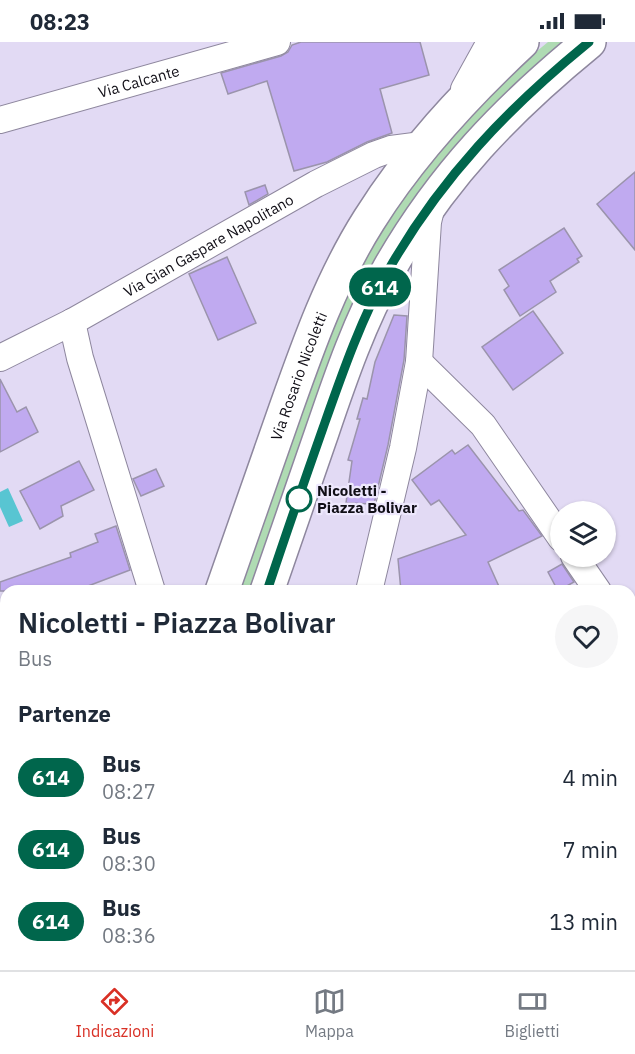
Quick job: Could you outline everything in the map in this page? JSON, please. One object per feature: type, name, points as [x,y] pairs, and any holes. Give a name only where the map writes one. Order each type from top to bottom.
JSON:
[{"type":"main road","name":"Via Rosario Nicoletti","points":[[224,585],[316,325],[339,274],[368,222],[422,145],[452,110],[522,42]]},
{"type":"main road","points":[[269,585],[357,336],[388,270],[433,200],[477,145],[512,109],[589,42]]},
{"type":"street","name":"Via Calcante","points":[[0,120],[277,42]]},
{"type":"street","points":[[452,110],[490,42]]},
{"type":"street","name":"Via Gian Gaspare Napolitano","points":[[0,358],[72,322],[345,169],[391,149],[422,145]]},
{"type":"street","points":[[370,585],[403,448],[419,362],[428,222],[433,200]]},
{"type":"street","points":[[72,322],[80,358],[150,585]]},
{"type":"street","points":[[419,362],[483,425],[550,522]]},
{"type":"street","points":[[582,567],[594,585]]},
{"type":"green space","points":[[548,42],[565,42],[521,79],[483,116],[453,151],[332,361],[253,585],[240,585],[319,358],[365,255],[408,189],[443,144],[513,71]]},
{"type":"water","points":[[8,488],[23,521],[9,527],[0,507],[0,492]]},
{"type":"building","points":[[301,42],[420,42],[429,75],[380,89],[392,133],[367,142],[327,162],[294,171],[267,81],[228,94],[221,73],[281,56],[288,52],[292,45]]},
{"type":"building","points":[[635,172],[635,250],[597,204]]},
{"type":"building","points":[[265,185],[268,194],[249,205],[245,192]]},
{"type":"building","points":[[564,228],[582,256],[577,259],[579,262],[550,281],[556,292],[520,316],[504,290],[509,286],[499,270]]},
{"type":"building","points":[[227,257],[256,323],[218,340],[189,274]]},
{"type":"building","points":[[533,311],[563,353],[513,390],[482,347]]},
{"type":"building","points":[[394,315],[407,316],[404,360],[374,504],[346,503],[352,461],[348,460],[360,419],[357,419],[363,398],[367,399],[375,362]]},
{"type":"building","points":[[0,379],[17,412],[26,407],[38,432],[0,452]]},
{"type":"building","points":[[468,445],[519,511],[523,510],[542,536],[488,562],[498,585],[400,585],[398,559],[466,535],[439,500],[431,505],[412,480],[452,450],[455,454]]},
{"type":"building","points":[[79,461],[94,490],[61,506],[63,516],[40,529],[20,491]]},
{"type":"building","points":[[156,469],[164,486],[141,496],[133,479]]},
{"type":"building","points":[[116,526],[130,570],[91,585],[0,585],[0,582],[71,557],[70,553],[98,542],[95,534]]},
{"type":"building","points":[[557,567],[564,567],[574,582],[569,585],[555,585],[548,572]]},
{"type":"bus line","name":"614","points":[[269,585],[354,342],[388,270],[433,200],[477,145],[544,79],[589,42]]},
{"type":"place","name":"Nicoletti - Piazza Bolivar","points":[[299,499]]}]
